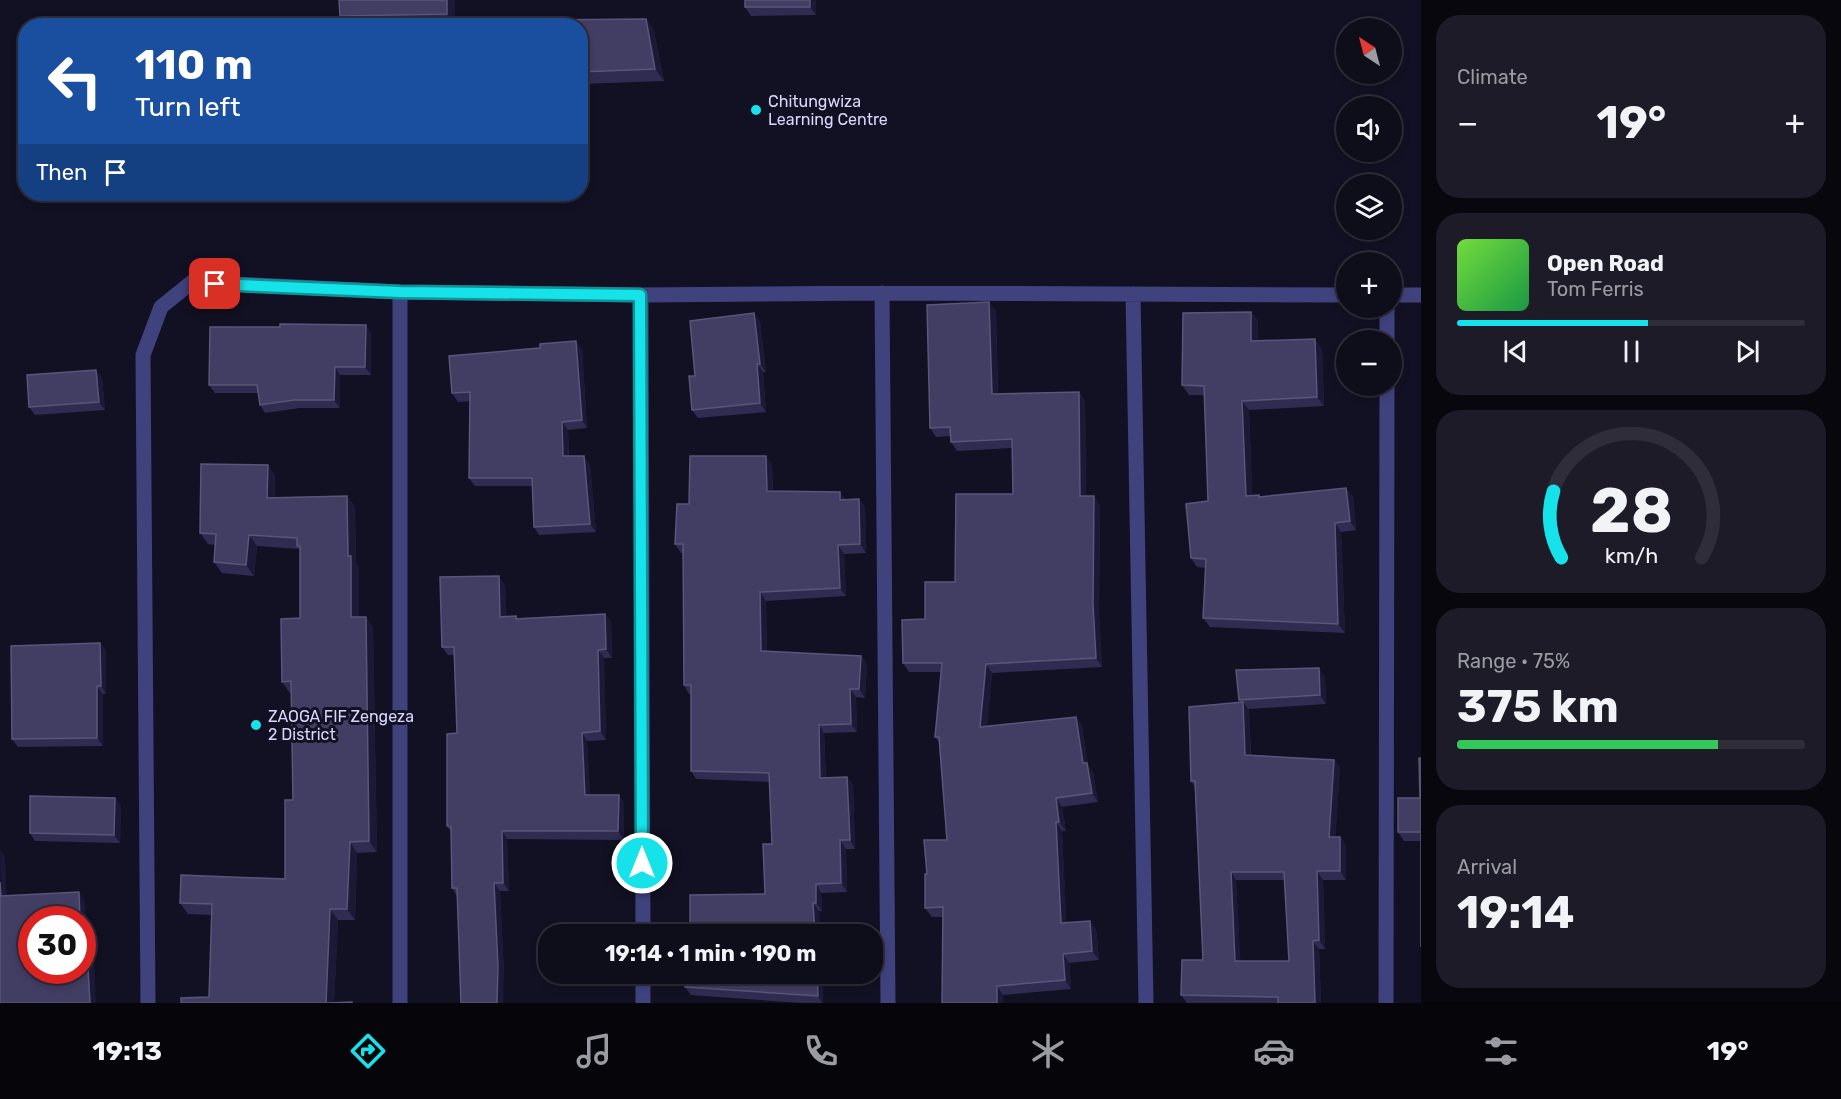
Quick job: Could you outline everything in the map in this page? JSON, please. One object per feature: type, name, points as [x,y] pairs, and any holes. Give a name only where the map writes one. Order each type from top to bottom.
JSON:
[{"type":"street","points":[[148,1003],[143,355],[161,307],[192,282],[400,292],[640,295],[882,293],[1336,295]]},
{"type":"street","points":[[400,292],[400,1003]]},
{"type":"street","points":[[882,293],[888,1003]]},
{"type":"street","points":[[1133,294],[1146,1003]]},
{"type":"street","points":[[640,295],[643,924]]},
{"type":"street","points":[[1402,295],[1421,295]]},
{"type":"street","points":[[1386,1003],[1387,396]]},
{"type":"street","points":[[643,984],[643,1003]]},
{"type":"building","points":[[339,0],[447,0],[447,14],[340,16]]},
{"type":"building","points":[[745,0],[810,0],[810,7],[745,7]]},
{"type":"building","points":[[646,19],[655,69],[588,72],[588,20]]},
{"type":"building","points":[[989,302],[992,394],[1079,392],[1080,496],[1094,496],[1093,604],[1096,658],[986,664],[980,727],[1076,717],[1083,763],[1087,763],[1092,793],[1056,798],[1059,822],[1056,822],[1061,923],[1090,921],[1092,951],[1063,954],[1065,980],[997,986],[997,1003],[942,1003],[943,907],[925,908],[925,874],[927,874],[924,840],[947,840],[939,737],[935,737],[942,663],[903,663],[902,620],[925,619],[925,582],[955,582],[956,494],[1013,494],[1012,439],[951,442],[950,427],[930,428],[927,305]]},
{"type":"building","points":[[1251,312],[1251,341],[1315,339],[1317,397],[1242,401],[1246,496],[1259,495],[1259,497],[1346,488],[1350,521],[1335,523],[1338,624],[1203,618],[1206,559],[1191,558],[1186,504],[1208,501],[1204,386],[1182,385],[1183,313]]},
{"type":"building","points":[[754,313],[760,364],[757,364],[760,403],[692,410],[689,376],[695,376],[690,321]]},
{"type":"building","points":[[280,324],[366,325],[365,367],[335,367],[334,400],[294,400],[260,405],[257,385],[209,385],[210,327],[280,327]]},
{"type":"building","points":[[576,341],[582,420],[562,422],[563,456],[584,456],[590,524],[534,527],[532,478],[469,478],[470,392],[452,393],[449,356],[540,348],[540,344]]},
{"type":"building","points":[[96,370],[99,402],[29,407],[27,375]]},
{"type":"building","points":[[690,456],[766,456],[767,491],[840,492],[840,500],[859,499],[860,544],[838,545],[840,588],[760,592],[761,651],[861,656],[859,689],[850,689],[851,724],[819,725],[820,778],[847,777],[850,840],[840,840],[841,883],[816,884],[816,903],[813,903],[814,924],[690,924],[690,895],[765,894],[763,844],[772,844],[769,773],[691,771],[691,685],[684,685],[683,544],[675,544],[677,504],[689,504]]},
{"type":"building","points":[[201,464],[268,465],[267,498],[347,496],[348,556],[351,556],[351,617],[366,617],[369,841],[350,842],[347,909],[330,909],[326,1003],[181,1003],[181,998],[209,997],[212,904],[180,903],[181,875],[285,879],[285,800],[293,800],[291,681],[282,682],[281,619],[300,618],[300,546],[297,546],[297,538],[249,535],[246,565],[214,562],[216,534],[200,533]]},
{"type":"building","points":[[499,576],[500,617],[516,616],[516,619],[605,614],[606,649],[598,650],[600,731],[582,733],[585,795],[619,795],[618,831],[502,831],[503,883],[494,883],[498,966],[497,1003],[461,1003],[457,888],[452,888],[451,827],[447,826],[447,734],[457,733],[454,647],[442,647],[440,577]]},
{"type":"building","points":[[100,643],[101,686],[97,686],[97,738],[12,739],[11,646]]},
{"type":"building","points":[[1319,668],[1320,695],[1239,700],[1236,670]]},
{"type":"building","points":[[1243,702],[1245,755],[1334,760],[1329,837],[1340,837],[1340,871],[1317,871],[1319,940],[1313,941],[1315,1003],[1278,1003],[1278,997],[1181,995],[1182,960],[1203,960],[1195,781],[1191,781],[1189,707]],"holes":[[[1231,872],[1284,872],[1289,961],[1235,961]]]},
{"type":"building","points":[[1419,758],[1421,758],[1421,832],[1398,832],[1398,798],[1420,798]]},
{"type":"building","points":[[30,796],[115,798],[114,835],[30,833]]},
{"type":"building","points":[[0,882],[1,896],[79,892],[80,906],[18,906],[18,984],[89,984],[90,1003],[0,1003]]},
{"type":"building","points":[[685,984],[817,984],[818,996],[685,987]]},
{"type":"place","name":"Chitungwiza Learning Centre","points":[[756,110]]},
{"type":"place","name":"ZAOGA FIF Zengeza 2 District","points":[[256,725]]},
{"type":"route","points":[[215,284],[400,292],[640,295],[642,863]]}]
